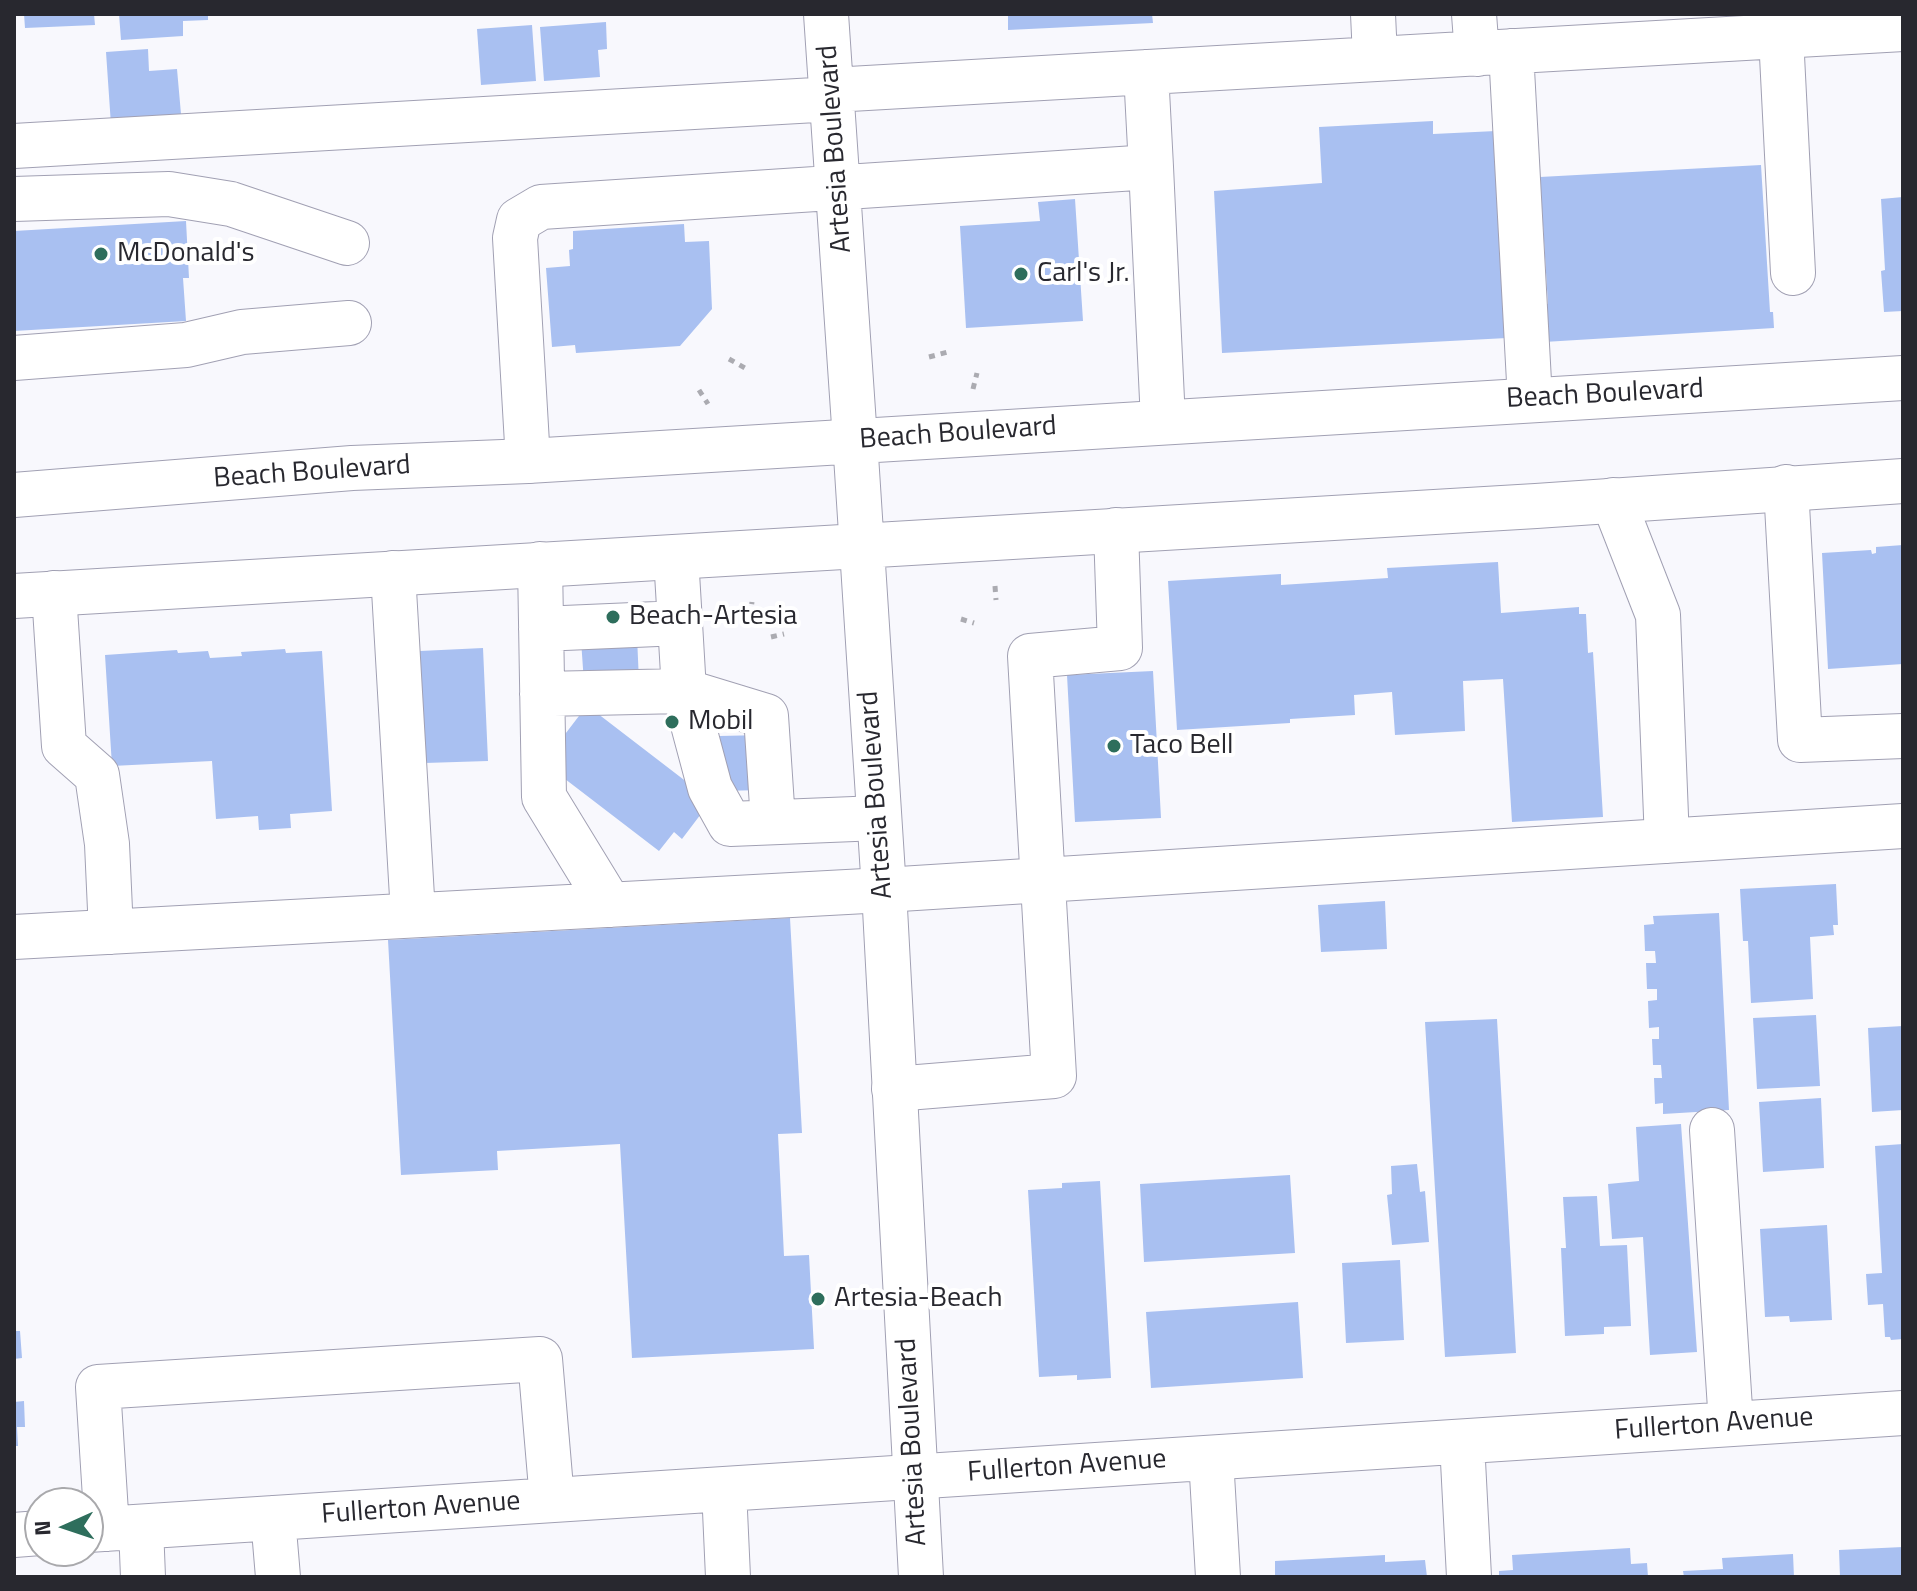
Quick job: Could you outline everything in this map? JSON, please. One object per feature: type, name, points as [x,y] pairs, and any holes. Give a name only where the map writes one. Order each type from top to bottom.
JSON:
[{"type":"main road","name":"Artesia Boulevard","points":[[826,14],[884,890],[921,1577]]},
{"type":"main road","points":[[1373,14],[1375,57]]},
{"type":"main road","points":[[14,146],[832,95],[1375,57],[1487,40],[1781,36],[1903,29]]},
{"type":"main road","points":[[1781,36],[1793,273]]},
{"type":"main road","points":[[1487,40],[1530,400]]},
{"type":"main road","points":[[1146,72],[1163,421]]},
{"type":"main road","points":[[528,461],[515,238],[519,220],[541,207],[1151,167]]},
{"type":"main road","points":[[14,199],[169,194],[231,204],[347,243]]},
{"type":"main road","points":[[14,358],[186,345],[242,332],[349,323]]},
{"type":"main road","name":"Beach Boulevard","points":[[14,495],[352,468],[528,461],[1903,378]]},
{"type":"main road","points":[[111,932],[107,844],[97,775],[64,746],[34,594],[862,547],[1903,481]]},
{"type":"main road","points":[[1786,487],[1800,740],[1903,736]]},
{"type":"main road","points":[[1613,500],[1658,615],[1667,841]]},
{"type":"main road","points":[[894,1089],[1054,1076],[1030,656],[1120,648],[1116,530]]},
{"type":"main road","points":[[676,557],[684,691],[710,788],[730,824],[879,818]]},
{"type":"main road","points":[[540,564],[544,797],[610,905]]},
{"type":"main road","points":[[393,573],[413,914]]},
{"type":"main road","points":[[541,629],[680,623]]},
{"type":"main road","points":[[542,694],[684,691],[766,716],[773,821]]},
{"type":"main road","points":[[14,937],[1042,881],[1903,826]]},
{"type":"main road","points":[[1712,1130],[1731,1424]]},
{"type":"main road","points":[[143,1577],[112,1529],[98,1387],[540,1359],[552,1500]]},
{"type":"main road","name":"Fullerton Avenue","points":[[112,1529],[1903,1413]]},
{"type":"main road","points":[[1462,1442],[1469,1577]]},
{"type":"main road","points":[[1211,1458],[1218,1577]]},
{"type":"main road","points":[[724,1489],[728,1577]]},
{"type":"main road","points":[[273,1518],[278,1577]]},
{"type":"path","points":[[929,357],[948,352]]},
{"type":"path","points":[[729,359],[745,368]]},
{"type":"path","points":[[973,390],[977,373]]},
{"type":"path","points":[[699,390],[711,408]]},
{"type":"path","points":[[995,586],[996,600]]},
{"type":"path","points":[[750,616],[752,602]]},
{"type":"path","points":[[961,619],[974,623]]},
{"type":"path","points":[[771,637],[784,634]]},
{"type":"building","points":[[24,14],[94,14],[95,25],[25,28]]},
{"type":"building","points":[[119,14],[208,14],[208,20],[183,21],[183,36],[121,40]]},
{"type":"building","points":[[1008,14],[1152,14],[1153,23],[1008,30]]},
{"type":"building","points":[[606,22],[607,49],[598,50],[600,77],[544,81],[540,27]]},
{"type":"building","points":[[532,25],[536,81],[481,85],[477,29]]},
{"type":"building","points":[[148,49],[149,71],[177,69],[181,114],[141,117],[111,125],[106,52]]},
{"type":"building","points":[[1433,121],[1433,134],[1496,131],[1507,338],[1222,353],[1214,191],[1322,183],[1319,127]]},
{"type":"building","points":[[1761,165],[1770,312],[1773,312],[1774,328],[1544,342],[1542,305],[1548,304],[1540,177]]},
{"type":"building","points":[[1903,197],[1903,311],[1884,312],[1881,199]]},
{"type":"building","name":"Carl's Jr.","points":[[1075,199],[1083,321],[966,328],[960,226],[1040,221],[1038,202]]},
{"type":"building","name":"McDonald's","points":[[186,221],[189,278],[183,278],[186,321],[14,331],[14,231]]},
{"type":"building","points":[[684,224],[685,242],[709,241],[712,309],[680,346],[576,353],[575,345],[552,347],[546,268],[570,266],[573,231]]},
{"type":"building","points":[[1903,545],[1903,664],[1828,669],[1822,553],[1871,550],[1872,554],[1876,553],[1876,547]]},
{"type":"building","points":[[1498,562],[1501,613],[1579,607],[1579,614],[1586,614],[1588,653],[1593,652],[1603,817],[1512,822],[1503,679],[1463,681],[1465,731],[1395,735],[1392,692],[1354,695],[1355,715],[1290,719],[1290,723],[1177,730],[1168,581],[1281,574],[1281,585],[1388,578],[1387,568]]},
{"type":"building","points":[[637,637],[639,681],[584,683],[581,640]]},
{"type":"building","points":[[483,648],[488,761],[425,763],[420,651]]},
{"type":"building","points":[[285,649],[286,653],[322,651],[332,811],[290,814],[291,828],[259,830],[258,816],[216,819],[212,761],[112,766],[105,655],[177,650],[178,653],[208,651],[210,658]]},
{"type":"building","name":"Taco Bell","points":[[1153,671],[1161,818],[1075,822],[1067,675]]},
{"type":"building","points":[[593,710],[705,796],[707,806],[682,839],[674,832],[659,851],[552,769],[556,746],[582,712]]},
{"type":"building","points":[[763,735],[764,790],[720,791],[719,736]]},
{"type":"building","points":[[1836,884],[1838,925],[1833,925],[1834,935],[1810,937],[1813,999],[1751,1003],[1748,941],[1743,941],[1740,889]]},
{"type":"building","points":[[1385,901],[1387,949],[1321,952],[1318,905]]},
{"type":"building","points":[[1719,913],[1729,1110],[1663,1114],[1663,1103],[1655,1104],[1654,1078],[1662,1078],[1661,1065],[1653,1065],[1652,1039],[1659,1039],[1659,1027],[1649,1028],[1648,1001],[1657,1000],[1657,989],[1647,989],[1646,963],[1656,963],[1655,951],[1645,951],[1644,925],[1654,924],[1653,916]]},
{"type":"building","points":[[790,918],[802,1133],[778,1134],[784,1256],[809,1255],[814,1349],[632,1358],[620,1144],[497,1151],[498,1170],[401,1175],[388,940]]},
{"type":"building","points":[[1816,1015],[1820,1086],[1757,1089],[1753,1018]]},
{"type":"building","points":[[1497,1019],[1516,1353],[1445,1357],[1425,1022]]},
{"type":"building","points":[[1903,1026],[1903,1110],[1872,1112],[1868,1028]]},
{"type":"building","points":[[1821,1098],[1824,1168],[1763,1172],[1759,1102]]},
{"type":"building","points":[[1681,1124],[1697,1352],[1650,1355],[1643,1237],[1612,1239],[1608,1184],[1639,1181],[1636,1127]]},
{"type":"building","points":[[1903,1144],[1903,1339],[1891,1340],[1885,1337],[1883,1304],[1868,1305],[1866,1274],[1882,1273],[1875,1146]]},
{"type":"building","points":[[1417,1164],[1420,1192],[1425,1191],[1429,1242],[1392,1245],[1387,1195],[1392,1194],[1391,1166]]},
{"type":"building","points":[[1290,1175],[1295,1253],[1144,1262],[1140,1184]]},
{"type":"building","points":[[1100,1181],[1111,1378],[1077,1380],[1077,1375],[1039,1377],[1028,1190],[1062,1188],[1062,1183]]},
{"type":"building","points":[[1597,1196],[1600,1246],[1627,1245],[1631,1326],[1604,1327],[1604,1334],[1565,1336],[1561,1248],[1566,1248],[1563,1197]]},
{"type":"building","points":[[1827,1225],[1832,1320],[1790,1322],[1789,1316],[1765,1317],[1760,1229]]},
{"type":"building","points":[[1400,1260],[1404,1340],[1346,1343],[1342,1263]]},
{"type":"building","points":[[1298,1302],[1303,1378],[1151,1388],[1146,1312]]},
{"type":"building","points":[[14,1331],[20,1331],[22,1358],[14,1359]]},
{"type":"building","points":[[24,1401],[25,1427],[17,1427],[18,1446],[14,1446],[14,1402]]},
{"type":"building","points":[[1903,1547],[1903,1577],[1840,1577],[1839,1550]]},
{"type":"building","points":[[1630,1548],[1631,1564],[1647,1563],[1648,1577],[1499,1577],[1499,1571],[1513,1570],[1512,1555]]},
{"type":"building","points":[[1793,1554],[1794,1577],[1684,1577],[1683,1571],[1723,1569],[1722,1558]]},
{"type":"building","points":[[1385,1555],[1385,1562],[1425,1560],[1427,1577],[1275,1577],[1275,1561]]},
{"type":"place","name":"McDonald's","points":[[101,254]]},
{"type":"place","name":"Carl's Jr.","points":[[1021,274]]},
{"type":"place","name":"Beach-Artesia","points":[[613,617]]},
{"type":"place","name":"Mobil","points":[[672,722]]},
{"type":"place","name":"Taco Bell","points":[[1114,746]]},
{"type":"place","name":"Artesia-Beach","points":[[818,1299]]}]
